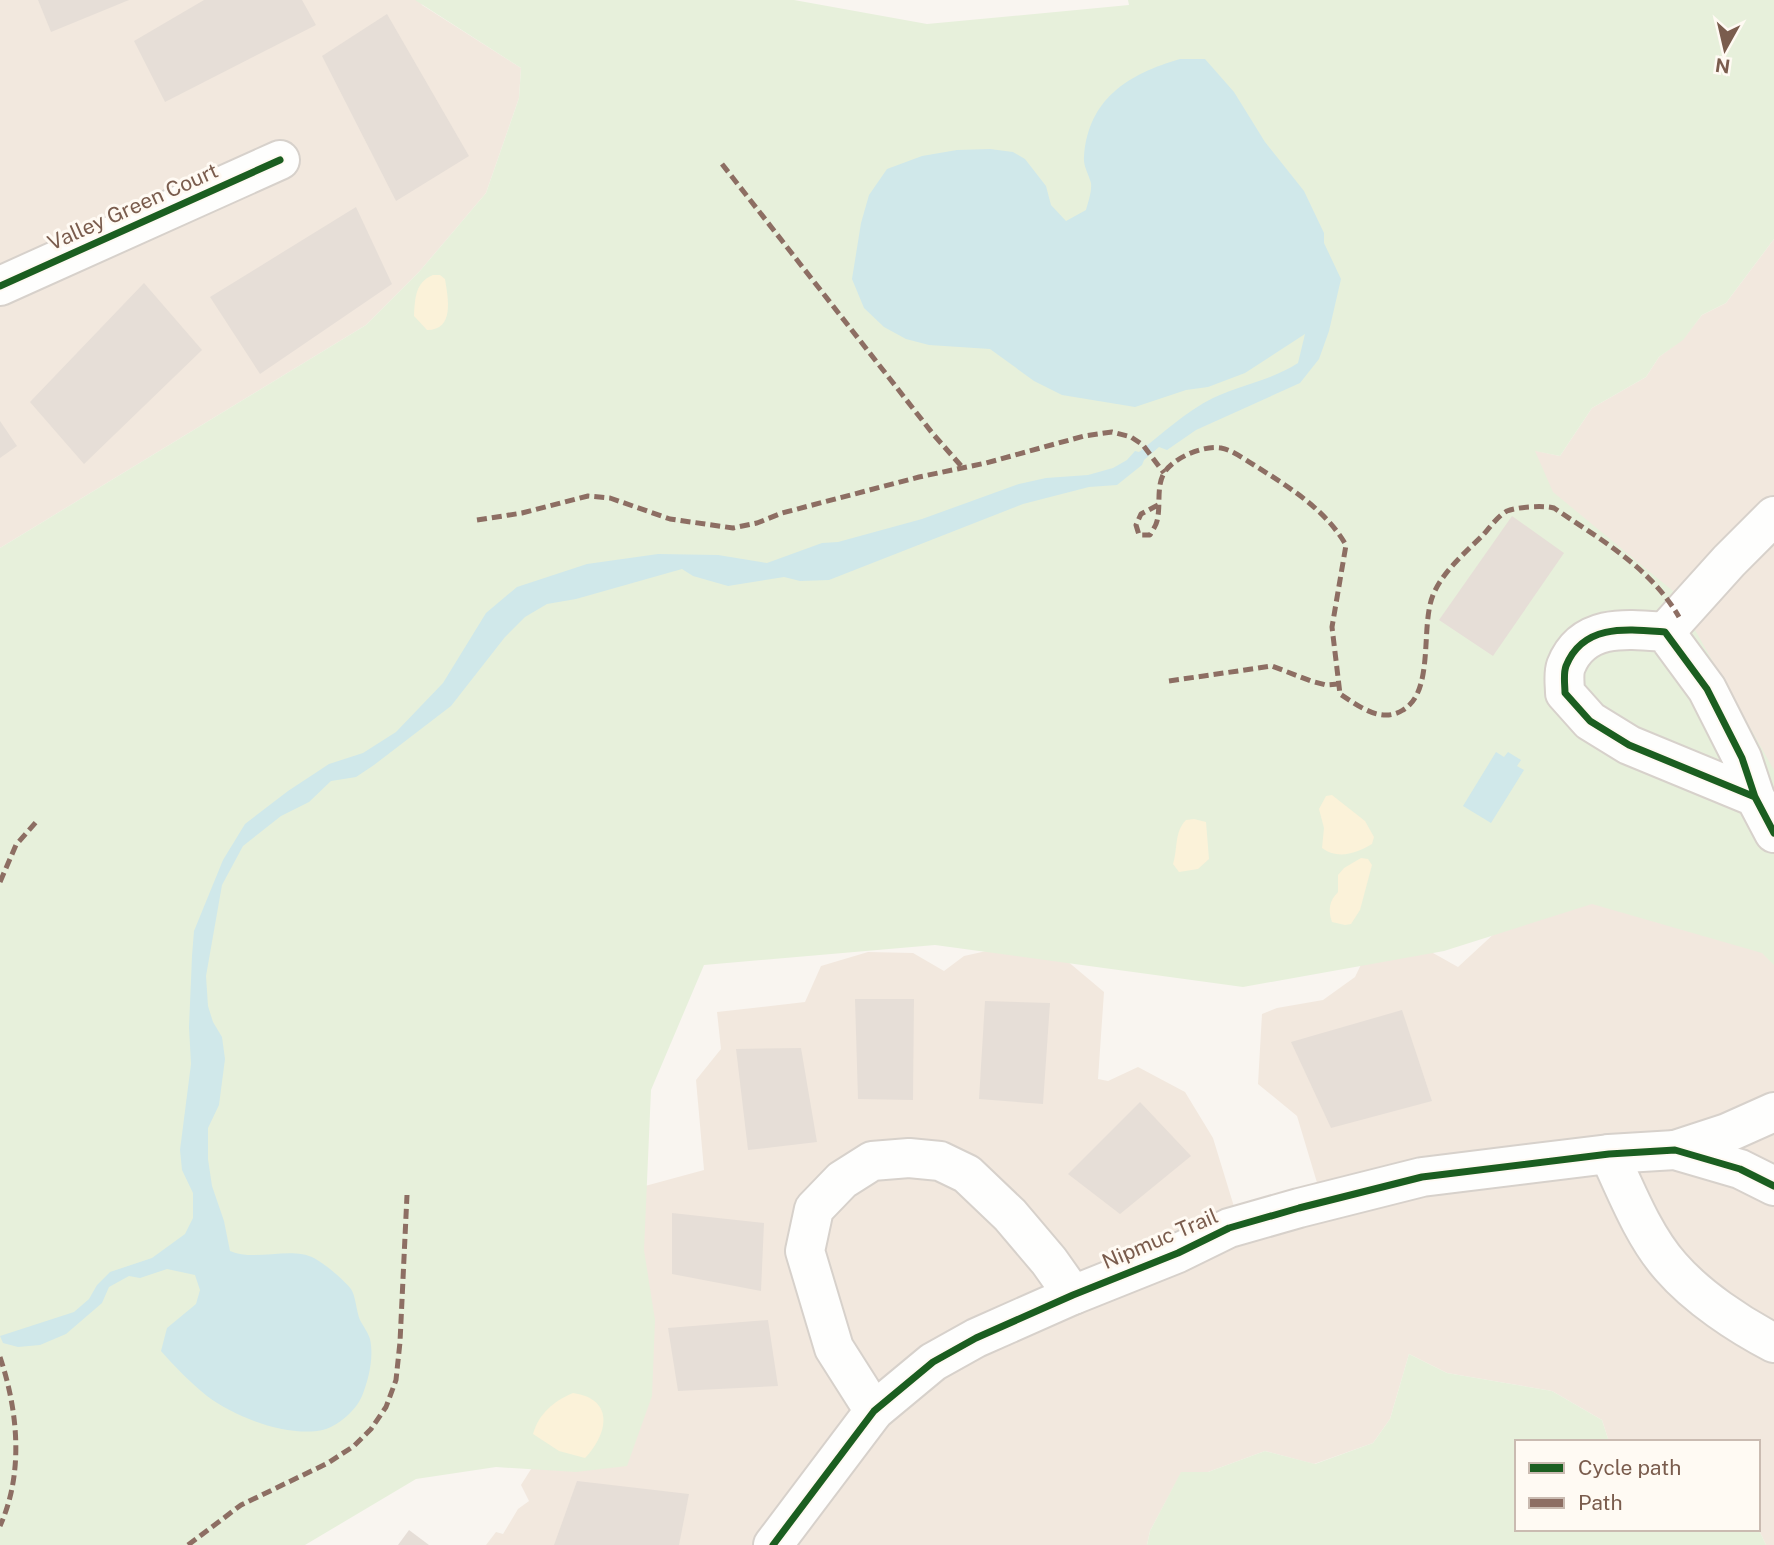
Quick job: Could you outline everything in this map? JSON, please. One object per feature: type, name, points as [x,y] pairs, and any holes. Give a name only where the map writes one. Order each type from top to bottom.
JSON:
[{"type":"street","name":"Valley Green Court","points":[[0,286],[280,160]]},
{"type":"street","points":[[1665,632],[1774,516]]},
{"type":"street","points":[[1755,797],[1629,745],[1590,720],[1565,693],[1566,667],[1582,641],[1620,628],[1665,632],[1707,689],[1742,758],[1755,797],[1774,833]]},
{"type":"street","points":[[1675,1150],[1727,1133],[1774,1112]]},
{"type":"street","name":"Nipmuc Trail","points":[[791,1539],[874,1411],[933,1362],[976,1338],[1073,1294],[1178,1253],[1229,1228],[1422,1177],[1609,1154],[1675,1150],[1740,1170],[1774,1186]]},
{"type":"street","points":[[1609,1154],[1637,1216],[1670,1267],[1709,1301],[1750,1331],[1774,1343]]},
{"type":"street","points":[[874,1411],[834,1348],[805,1251],[814,1209],[842,1180],[872,1161],[909,1157],[940,1161],[967,1174],[1010,1215],[1073,1294]]},
{"type":"shaded area","points":[[0,0],[420,0],[422,5],[521,68],[519,98],[486,193],[419,272],[366,325],[0,548]]},
{"type":"shaded area","points":[[1774,239],[1774,1545],[1766,1545],[1759,1531],[1760,1440],[1608,1440],[1602,1420],[1552,1391],[1447,1373],[1409,1354],[1390,1419],[1373,1443],[1314,1464],[1265,1451],[1208,1472],[1181,1473],[1150,1531],[1147,1545],[486,1545],[496,1532],[503,1534],[518,1509],[529,1501],[521,1485],[550,1439],[634,1189],[704,1170],[696,1080],[721,1049],[717,1012],[805,1002],[821,966],[868,952],[913,953],[944,971],[964,956],[991,950],[1066,960],[1104,992],[1098,1079],[1108,1081],[1138,1067],[1185,1092],[1213,1138],[1239,1223],[1321,1196],[1297,1116],[1258,1084],[1262,1014],[1277,1008],[1323,1000],[1355,977],[1368,950],[1396,945],[1433,953],[1458,967],[1497,931],[1518,447],[1560,456],[1592,408],[1646,377],[1659,357],[1683,339],[1702,315],[1726,303]]},
{"type":"green space","points":[[415,0],[794,0],[927,24],[1129,5],[1128,0],[1774,0],[1774,239],[1726,303],[1702,315],[1683,340],[1659,357],[1646,377],[1592,408],[1560,456],[1535,451],[1553,492],[1673,591],[1774,770],[1774,965],[1762,953],[1592,904],[1444,951],[1243,987],[935,945],[704,965],[651,1090],[644,1250],[655,1320],[652,1396],[627,1466],[576,1472],[496,1467],[416,1479],[305,1545],[0,1545],[0,548],[366,325],[419,272],[486,193],[519,98],[521,68]]},
{"type":"green space","points":[[1409,1354],[1447,1373],[1552,1391],[1602,1420],[1608,1440],[1515,1440],[1515,1531],[1759,1531],[1766,1545],[1147,1545],[1150,1531],[1181,1472],[1208,1472],[1265,1451],[1315,1464],[1373,1443],[1390,1419]]},
{"type":"sand","points":[[433,275],[440,275],[445,279],[448,312],[442,325],[427,330],[414,316],[415,303],[419,287]]},
{"type":"sand","points":[[1332,795],[1365,821],[1374,837],[1372,844],[1347,854],[1334,854],[1322,848],[1324,828],[1319,809],[1326,796]]},
{"type":"sand","points":[[1186,820],[1206,822],[1209,859],[1198,869],[1179,872],[1173,864],[1178,835]]},
{"type":"sand","points":[[1361,858],[1368,859],[1372,865],[1360,910],[1351,924],[1332,922],[1330,906],[1338,892],[1338,875]]},
{"type":"sand","points":[[573,1393],[596,1402],[603,1419],[599,1439],[585,1458],[559,1451],[533,1434],[548,1409]]},
{"type":"water","points":[[1180,59],[1205,59],[1234,92],[1265,142],[1304,191],[1324,233],[1324,243],[1341,279],[1329,331],[1319,359],[1300,383],[1196,430],[1167,450],[1159,447],[1117,485],[1089,487],[1023,504],[829,580],[800,581],[784,577],[728,586],[693,576],[682,569],[576,599],[547,604],[525,617],[505,637],[451,706],[356,777],[331,781],[309,802],[281,816],[243,846],[222,885],[206,976],[208,1006],[222,1037],[225,1059],[219,1105],[208,1128],[208,1159],[212,1186],[224,1221],[230,1251],[250,1255],[305,1255],[323,1264],[351,1289],[360,1320],[370,1339],[371,1353],[367,1382],[355,1408],[344,1419],[324,1430],[303,1432],[259,1423],[231,1411],[207,1396],[161,1351],[167,1328],[196,1304],[200,1290],[195,1275],[167,1269],[140,1278],[129,1276],[109,1287],[102,1303],[66,1334],[40,1345],[18,1347],[3,1343],[0,1336],[74,1312],[89,1299],[97,1285],[110,1272],[152,1258],[185,1234],[193,1218],[193,1193],[182,1170],[180,1150],[191,1064],[189,1027],[194,931],[223,860],[245,824],[329,764],[363,753],[396,732],[443,683],[486,613],[517,587],[587,564],[658,554],[718,555],[767,563],[822,543],[838,542],[922,519],[1019,484],[1046,478],[1088,475],[1113,468],[1203,404],[1298,363],[1305,334],[1245,373],[1208,387],[1186,390],[1135,407],[1062,395],[1034,381],[990,349],[929,345],[906,339],[884,327],[864,308],[852,279],[861,223],[869,195],[887,169],[922,156],[957,150],[990,149],[1013,152],[1025,159],[1046,186],[1051,205],[1066,221],[1086,210],[1091,186],[1084,160],[1087,137],[1102,104],[1128,81]]},
{"type":"water","points":[[1496,752],[1504,757],[1508,752],[1521,760],[1517,766],[1524,770],[1491,823],[1463,806]]},
{"type":"building","points":[[38,0],[129,0],[51,32]]},
{"type":"building","points":[[204,0],[302,0],[316,25],[165,102],[134,41]]},
{"type":"building","points":[[387,14],[469,156],[396,201],[322,56]]},
{"type":"building","points":[[356,207],[392,284],[260,374],[210,297]]},
{"type":"building","points":[[144,283],[202,350],[84,464],[30,402]]},
{"type":"building","points":[[0,421],[17,446],[0,458]]},
{"type":"building","points":[[1512,516],[1564,553],[1493,656],[1439,620]]},
{"type":"building","points":[[855,999],[914,999],[913,1100],[858,1099]]},
{"type":"building","points":[[985,1001],[1050,1003],[1043,1104],[979,1099]]},
{"type":"building","points":[[1402,1010],[1432,1101],[1331,1128],[1291,1042]]},
{"type":"building","points":[[801,1048],[817,1142],[748,1150],[736,1049]]},
{"type":"building","points":[[1140,1102],[1191,1156],[1120,1214],[1068,1174]]},
{"type":"building","points":[[672,1213],[764,1223],[761,1291],[672,1274]]},
{"type":"building","points":[[768,1320],[778,1386],[678,1391],[668,1328]]},
{"type":"building","points":[[577,1481],[689,1494],[679,1545],[554,1545]]},
{"type":"building","points":[[409,1530],[429,1545],[398,1545]]},
{"type":"marked path","points":[[722,164],[933,434],[963,468]]},
{"type":"marked path","points":[[477,520],[522,513],[588,496],[610,498],[670,519],[733,528],[919,477],[986,463],[1084,436],[1112,432],[1131,437],[1143,445],[1164,473]]},
{"type":"marked path","points":[[1158,505],[1141,514],[1136,525],[1139,535],[1150,535],[1156,525],[1158,515],[1160,484],[1168,467],[1189,454],[1214,448],[1234,453],[1293,490],[1328,520],[1346,545],[1332,627],[1340,694],[1362,708],[1378,714],[1395,714],[1413,701],[1423,674],[1429,608],[1437,586],[1456,562],[1507,511],[1530,507],[1554,508],[1607,543],[1639,569],[1654,583],[1679,617]]},
{"type":"marked path","points":[[1169,681],[1272,666],[1311,681],[1326,685],[1338,684]]},
{"type":"marked path","points":[[0,882],[16,845],[37,821]]},
{"type":"marked path","points":[[188,1545],[241,1505],[328,1463],[354,1446],[371,1429],[386,1407],[396,1380],[400,1342],[407,1195]]},
{"type":"marked path","points":[[0,1357],[11,1399],[16,1442],[13,1485],[0,1526]]},
{"type":"cycle path","points":[[0,286],[280,160]]},
{"type":"cycle path","points":[[1755,797],[1629,745],[1590,721],[1565,693],[1565,669],[1574,652],[1583,642],[1608,632],[1665,632],[1707,689],[1742,758],[1755,797],[1774,833]]},
{"type":"cycle path","points":[[773,1545],[874,1411],[933,1362],[976,1338],[1178,1253],[1229,1228],[1422,1177],[1609,1154],[1675,1150],[1740,1169],[1774,1186]]}]
